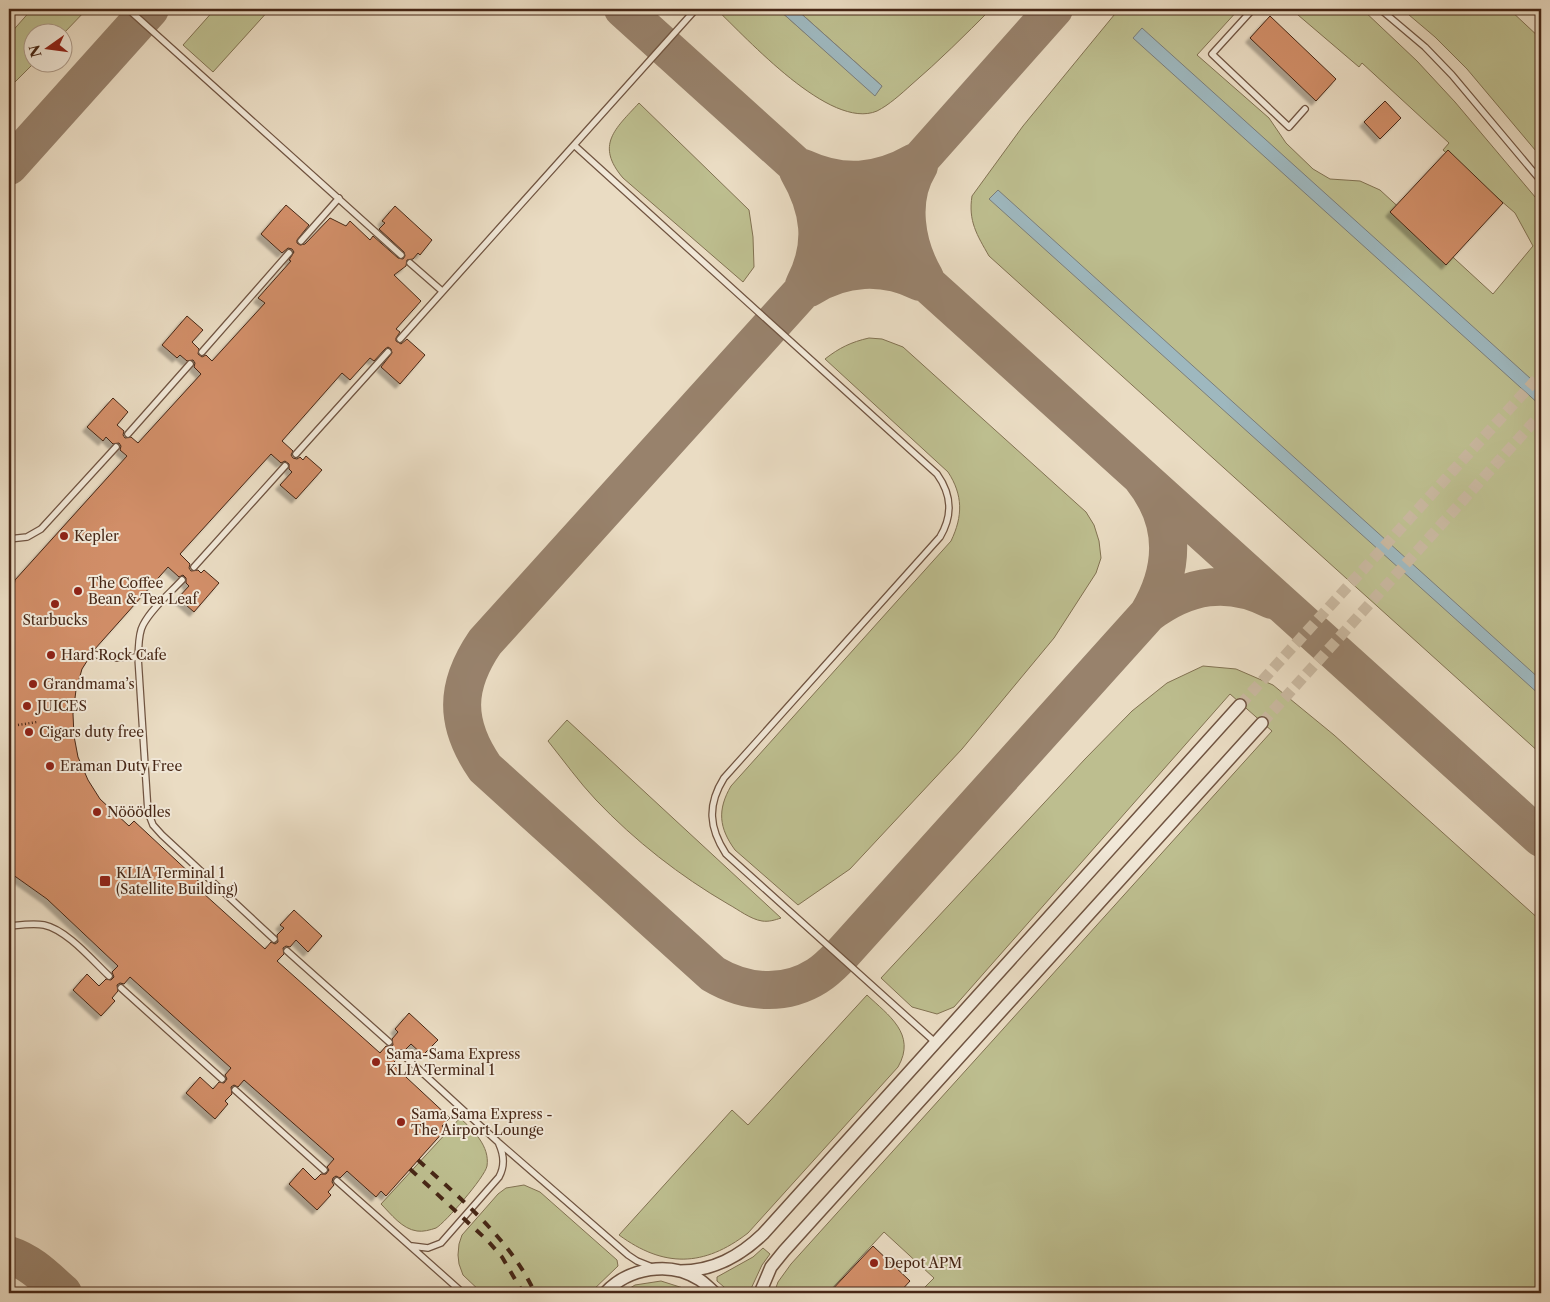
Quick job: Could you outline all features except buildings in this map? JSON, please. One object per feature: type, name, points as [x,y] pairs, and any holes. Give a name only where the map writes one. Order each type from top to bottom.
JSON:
[{"type":"street","points":[[605,1293],[620,1280],[648,1269],[694,1271],[717,1265],[740,1254],[752,1245],[1240,705]]},
{"type":"street","points":[[760,1293],[771,1267],[784,1251],[1262,723]]},
{"type":"street","points":[[680,1271],[701,1281],[715,1293]]},
{"type":"lane","points":[[128,9],[401,254]]},
{"type":"lane","points":[[400,339],[696,9]]},
{"type":"lane","points":[[1253,9],[1212,54],[1290,127],[1305,109]]},
{"type":"lane","points":[[1380,9],[1425,47],[1452,75],[1541,181]]},
{"type":"lane","points":[[574,145],[937,474],[944,484],[949,497],[950,509],[949,518],[940,537],[724,778],[717,789],[712,812],[715,834],[726,854],[936,1043]]},
{"type":"lane","points":[[301,240],[339,198]]},
{"type":"lane","points":[[202,352],[289,253]]},
{"type":"lane","points":[[410,263],[442,291]]},
{"type":"lane","points":[[296,454],[388,352]]},
{"type":"lane","points":[[128,434],[190,364]]},
{"type":"lane","points":[[9,539],[27,537],[41,530],[116,447]]},
{"type":"lane","points":[[194,567],[285,466]]},
{"type":"lane","points":[[9,574],[11,583]]},
{"type":"lane","points":[[182,580],[142,626],[139,643],[138,657],[148,812],[153,825],[162,835],[274,939]]},
{"type":"lane","points":[[91,654],[115,658],[138,657]]},
{"type":"lane","points":[[9,926],[35,924],[56,929],[66,936],[108,976]]},
{"type":"lane","points":[[287,951],[389,1042]]},
{"type":"lane","points":[[121,988],[222,1079]]},
{"type":"lane","points":[[402,1054],[498,1142],[628,1255],[649,1266],[662,1269]]},
{"type":"lane","points":[[235,1090],[324,1170]]},
{"type":"lane","points":[[409,1244],[424,1248],[441,1243],[499,1177],[504,1163],[498,1142]]},
{"type":"lane","points":[[338,1181],[463,1293]]},
{"type":"path","points":[[18,725],[37,722]]},
{"type":"green space","points":[[32,9],[87,9],[72,25],[72,22],[22,22],[22,72],[25,72],[9,88],[9,35]]},
{"type":"green space","points":[[215,9],[270,9],[213,72],[183,45]]},
{"type":"green space","points":[[716,9],[778,9],[875,95],[882,86],[796,9],[991,9],[942,57],[895,99],[877,111],[858,114],[836,108],[790,78]]},
{"type":"green space","points":[[1119,9],[1239,9],[1197,55],[1269,118],[1286,143],[1313,169],[1330,179],[1360,181],[1380,190],[1493,294],[1533,246],[1515,213],[1443,150],[1449,143],[1362,63],[1359,67],[1291,9],[1362,9],[1417,61],[1455,102],[1541,204],[1541,754],[989,256],[974,228],[971,213],[972,196],[1023,126]]},
{"type":"green space","points":[[1402,9],[1509,9],[1541,39],[1541,157],[1467,69],[1435,37]]},
{"type":"green space","points":[[639,103],[749,210],[753,237],[754,267],[743,282],[623,178],[615,166],[610,156],[609,147],[612,138],[622,121]]},
{"type":"green space","points":[[869,338],[882,339],[903,347],[1086,512],[1094,525],[1099,541],[1101,558],[1096,573],[1054,638],[962,749],[850,869],[798,905],[735,850],[723,826],[722,811],[726,795],[731,786],[951,541],[958,523],[959,497],[948,472],[825,359],[856,341]]},
{"type":"green space","points":[[1203,666],[1236,669],[1273,685],[1334,735],[1541,921],[1541,1293],[930,1293],[925,1287],[934,1278],[884,1232],[828,1293],[774,1293],[778,1282],[791,1264],[1272,731],[1230,694],[954,1007],[937,1014],[912,1007],[881,978],[1132,711],[1167,683]]},
{"type":"green space","points":[[567,720],[781,918],[762,921],[745,914],[675,870],[626,830],[590,793],[548,741]]},
{"type":"green space","points":[[867,995],[898,1026],[902,1035],[903,1055],[898,1067],[748,1233],[716,1252],[684,1259],[668,1258],[652,1253],[636,1246],[619,1235],[732,1110],[748,1125]]},
{"type":"green space","points":[[460,1118],[475,1133],[483,1145],[487,1159],[485,1172],[464,1199],[436,1228],[426,1231],[412,1230],[397,1220],[381,1204]]},
{"type":"green space","points":[[524,1185],[540,1192],[617,1260],[618,1266],[590,1293],[482,1293],[463,1275],[458,1255],[462,1235],[498,1194],[506,1188]]},
{"type":"green space","points":[[763,1248],[770,1254],[762,1265],[749,1293],[731,1293],[717,1281],[717,1277],[753,1257]]},
{"type":"green space","points":[[661,1281],[683,1288],[689,1293],[622,1293],[635,1285]]},
{"type":"water","points":[[778,9],[796,9],[882,86],[875,96]]},
{"type":"water","points":[[1142,28],[1541,388],[1541,406],[1133,38]]},
{"type":"water","points":[[998,190],[1541,680],[1541,696],[989,199]]},
{"type":"taxiway","points":[[9,166],[150,9]]},
{"type":"taxiway","points":[[623,9],[1541,838]]},
{"type":"taxiway","points":[[1054,9],[862,225],[485,642],[475,658],[464,689],[463,720],[468,736],[485,768],[713,974],[751,989],[778,990],[804,983],[824,971],[843,953],[1148,614],[1164,579],[1168,544],[1161,510],[1141,477]]},
{"type":"taxiway","points":[[803,168],[832,178],[860,180],[887,174],[915,162]]},
{"type":"taxiway","points":[[919,166],[912,179],[908,193],[907,222],[913,251],[925,278]]},
{"type":"taxiway","points":[[798,171],[811,199],[817,227],[815,256],[804,285]]},
{"type":"taxiway","points":[[809,288],[836,275],[864,270],[892,272],[920,282]]},
{"type":"taxiway","points":[[1148,614],[1178,596],[1208,588],[1239,588],[1272,600]]},
{"type":"taxiway","points":[[9,1255],[31,1266],[63,1293]]},
{"type":"tunnel","points":[[1240,705],[1541,374]]},
{"type":"tunnel","points":[[1262,723],[1541,414]]},
{"type":"railway","points":[[418,1160],[467,1205],[498,1237],[525,1273],[535,1293]]},
{"type":"railway","points":[[410,1169],[487,1240],[502,1257],[523,1293]]},
{"type":"place","name":"Kepler","points":[[64,536]]},
{"type":"place","name":"The Coffee Bean & Tea Leaf","points":[[78,591]]},
{"type":"place","name":"Starbucks","points":[[55,604]]},
{"type":"place","name":"Hard Rock Cafe","points":[[51,655]]},
{"type":"place","name":"Grandmama’s","points":[[33,684]]},
{"type":"place","name":"JUICES","points":[[27,706]]},
{"type":"place","name":"Cigars duty free","points":[[29,732]]},
{"type":"place","name":"Eraman Duty Free","points":[[50,766]]},
{"type":"place","name":"Nööödles","points":[[97,812]]},
{"type":"place","name":"KLIA Terminal 1 (Satellite Building)","points":[[105,881]]},
{"type":"place","name":"Sama-Sama Express KLIA Terminal 1","points":[[376,1062]]},
{"type":"place","name":"Sama Sama Express - The Airport Lounge","points":[[401,1122]]},
{"type":"place","name":"Depot APM","points":[[874,1263]]}]
